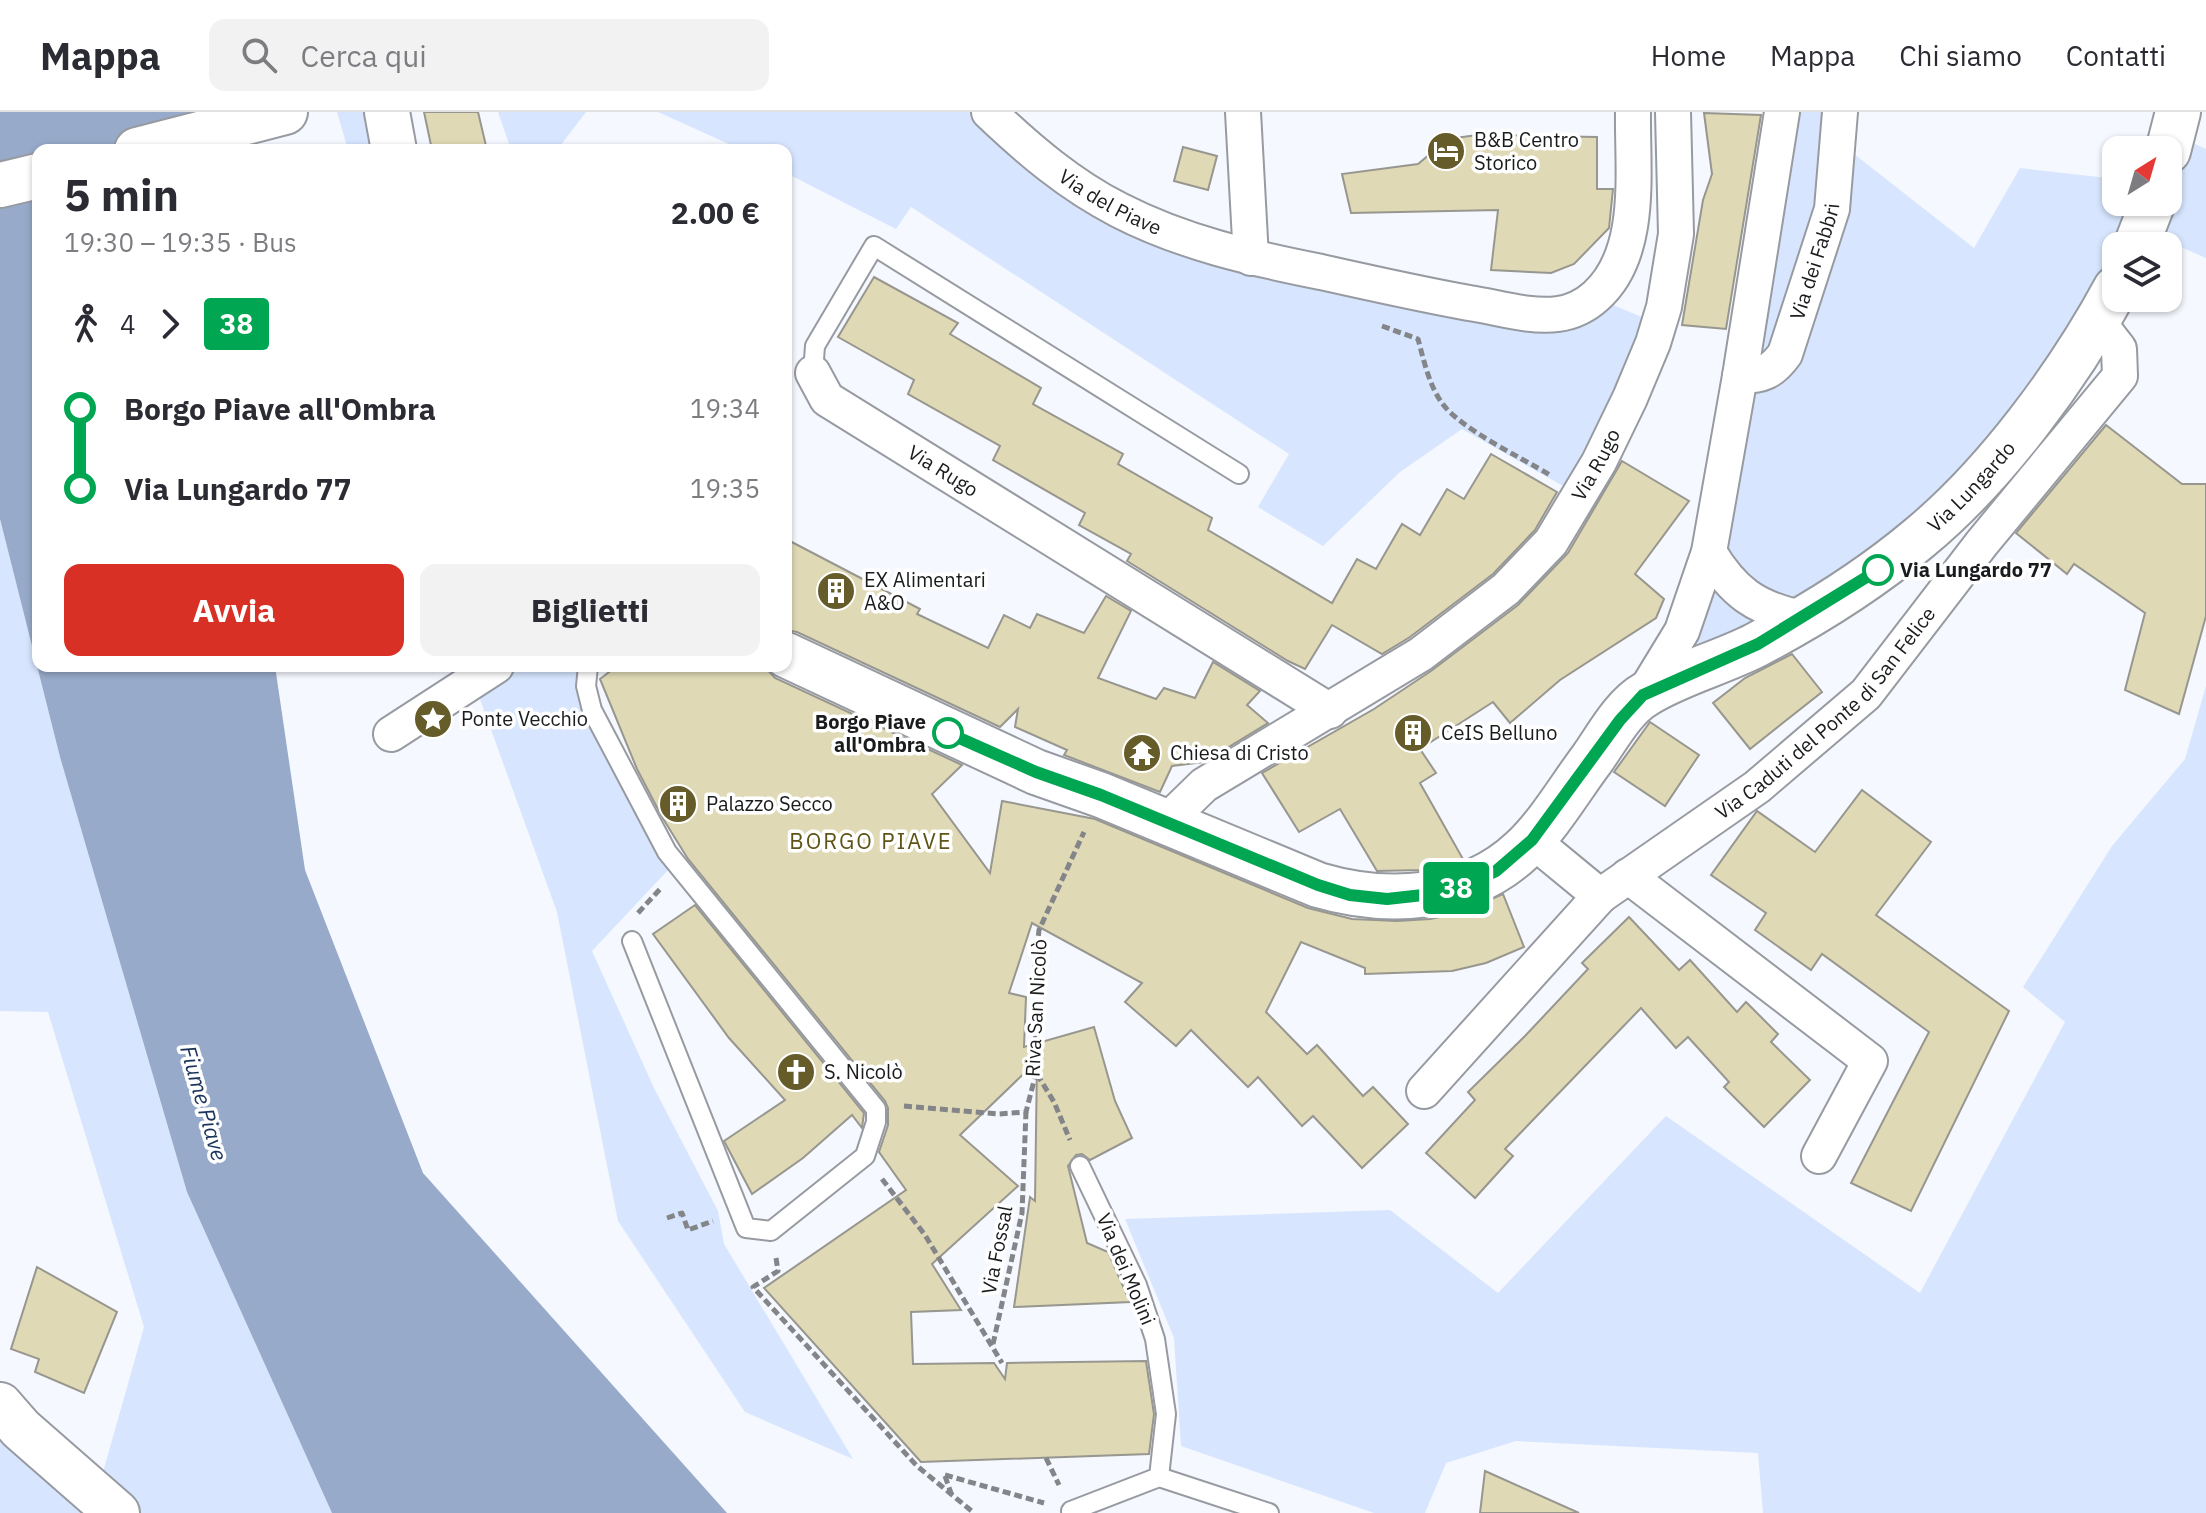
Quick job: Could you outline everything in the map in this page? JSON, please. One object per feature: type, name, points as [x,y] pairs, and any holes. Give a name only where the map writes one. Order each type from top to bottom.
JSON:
[{"type":"street","points":[[160,144],[285,112]]},
{"type":"street","points":[[387,112],[393,144]]},
{"type":"street","name":"Via del Piave","points":[[989,112],[1071,182],[1119,210],[1178,237],[1251,258]]},
{"type":"street","points":[[1243,112],[1251,258],[1421,295],[1541,315],[1576,310],[1594,298],[1606,286],[1624,252],[1632,207],[1633,112]]},
{"type":"street","name":"Via Rugo","points":[[1166,822],[1204,785],[1421,654],[1506,589],[1551,542],[1581,494],[1630,398],[1653,343],[1671,272],[1676,234],[1673,112]]},
{"type":"street","points":[[792,658],[1036,772],[1350,895],[1387,899],[1423,895],[1463,886],[1496,871],[1532,840],[1620,720],[1643,695],[1682,631],[1709,552],[1782,112]]},
{"type":"street","name":"Via dei Fabbri","points":[[1740,376],[1758,376],[1774,369],[1785,354],[1832,209],[1840,112]]},
{"type":"street","points":[[2172,136],[2178,112]]},
{"type":"street","points":[[0,185],[32,177]]},
{"type":"street","name":"Via Lungardo","points":[[1643,695],[1758,644],[1869,578],[1921,537],[1971,488],[2052,390],[2102,312]]},
{"type":"street","name":"Via Caduti del Ponte di San Felice","points":[[1424,1091],[1614,886],[1757,787],[1866,694],[1982,543],[2120,376],[2119,349],[2109,312]]},
{"type":"street","name":"Via Rugo","points":[[813,373],[827,399],[1330,711]]},
{"type":"street","points":[[1709,552],[1724,577],[1738,591],[1776,613],[1801,618]]},
{"type":"street","points":[[391,734],[487,672]]},
{"type":"street","points":[[1532,840],[1614,886],[1870,1061],[1819,1156]]},
{"type":"street","points":[[0,1405],[21,1429],[117,1513]]},
{"type":"lane","points":[[813,373],[815,346],[874,246],[1239,474]]},
{"type":"lane","points":[[587,672],[586,686],[592,710],[667,852],[874,1104],[876,1122],[865,1156],[771,1231],[746,1228],[632,941]]},
{"type":"lane","name":"Via dei Molini","points":[[1080,1166],[1137,1285],[1155,1339],[1166,1414],[1159,1477]]},
{"type":"lane","points":[[1072,1512],[1159,1477],[1269,1513]]},
{"type":"path","points":[[1418,339],[1433,389],[1443,406],[1460,421],[1581,494]]},
{"type":"path","name":"Riva San Nicolò","points":[[1026,1112],[1036,1073],[1035,967],[1039,930],[1101,795]]},
{"type":"path","points":[[632,941],[636,918],[680,868]]},
{"type":"path","points":[[1036,1073],[1054,1102],[1080,1166]]},
{"type":"path","points":[[874,1104],[999,1114],[1026,1112]]},
{"type":"path","name":"Via Fossal","points":[[993,1344],[1022,1213],[1026,1112]]},
{"type":"path","name":"Via Fossal","points":[[865,1156],[925,1235],[1002,1363]]},
{"type":"path","points":[[667,1218],[682,1213],[688,1230],[740,1212]]},
{"type":"path","points":[[778,1271],[753,1287],[917,1466],[974,1513]]},
{"type":"path","points":[[952,1497],[945,1475],[1072,1512]]},
{"type":"shaded area","points":[[337,112],[400,112],[403,144],[346,144]]},
{"type":"shaded area","points":[[498,112],[586,112],[562,144],[509,144]]},
{"type":"shaded area","points":[[658,112],[993,112],[1094,204],[1503,324],[1613,305],[1668,328],[1586,499],[1462,429],[1400,472],[1323,546],[1258,507],[1289,454],[911,207],[896,229],[792,176],[792,144],[729,144]]},
{"type":"shaded area","points":[[1789,112],[1833,112],[1831,136],[1974,248],[2020,168],[2102,177],[2102,216],[2182,216],[2182,138],[2206,149],[2206,258],[2182,248],[2182,232],[2102,232],[2102,312],[2107,312],[2048,401],[1802,611],[1637,687],[1710,577]]},
{"type":"shaded area","points":[[0,519],[32,646],[32,672],[39,672],[60,757],[187,1192],[332,1513],[0,1513],[0,1410],[94,1504],[144,1327],[48,1012],[0,1011]]},
{"type":"shaded area","points":[[470,672],[583,672],[669,869],[592,951],[654,1088],[718,1211],[724,1244],[853,1459],[745,1412],[618,1221],[557,912]]},
{"type":"shaded area","points":[[2206,686],[2206,1513],[1763,1513],[1758,1453],[1516,1441],[1446,1463],[1425,1513],[1374,1513],[1181,1446],[1174,1338],[1125,1219],[1390,1210],[1498,1293],[1666,1116],[1920,1293],[2065,1022],[2023,987],[2112,846],[2185,759]]},
{"type":"water","points":[[0,112],[206,112],[209,144],[32,144],[32,646],[0,519]]},
{"type":"water","name":"Fiume Piave","points":[[39,672],[276,672],[305,870],[423,1173],[727,1513],[332,1513],[187,1192],[60,757]]},
{"type":"building","points":[[424,112],[478,112],[486,144],[431,144]]},
{"type":"building","points":[[1704,113],[1761,115],[1726,329],[1682,325],[1703,200],[1712,174]]},
{"type":"building","points":[[1477,135],[1597,137],[1597,189],[1613,189],[1609,228],[1574,264],[1551,273],[1491,270],[1498,210],[1351,213],[1342,174],[1418,164],[1448,139]]},
{"type":"building","points":[[1183,147],[1217,156],[1208,190],[1174,181]]},
{"type":"building","points":[[874,277],[958,323],[950,334],[1041,388],[1033,404],[1123,454],[1118,464],[1212,518],[1208,530],[1332,603],[1357,559],[1376,569],[1402,524],[1420,535],[1447,489],[1464,499],[1491,454],[1557,492],[1535,530],[1493,574],[1410,637],[1382,654],[1332,625],[1305,669],[1127,561],[1131,554],[1079,525],[1085,513],[993,460],[1000,446],[908,394],[914,380],[838,337]]},
{"type":"building","points":[[2106,425],[2182,484],[2206,484],[2206,616],[2179,714],[2125,690],[2145,613],[2074,564],[2067,574],[2016,533]]},
{"type":"building","points":[[1622,461],[1689,501],[1635,574],[1664,599],[1656,618],[1560,680],[1510,723],[1493,702],[1420,749],[1436,773],[1420,783],[1463,859],[1422,870],[1377,871],[1340,809],[1299,832],[1262,773],[1374,709],[1431,671],[1518,605],[1568,553]]},
{"type":"building","points":[[792,542],[920,609],[917,614],[988,648],[1004,615],[1030,628],[1037,614],[1084,633],[1106,596],[1131,611],[1098,678],[1156,699],[1164,688],[1195,698],[1213,662],[1260,691],[1247,705],[1268,723],[1204,762],[1172,766],[1160,792],[1064,755],[1067,750],[1015,727],[1018,709],[1000,727],[792,631]]},
{"type":"building","points":[[1792,654],[1822,692],[1750,749],[1713,703],[1745,678]]},
{"type":"building","points":[[609,672],[770,672],[775,678],[962,765],[932,794],[990,873],[1002,801],[1095,819],[1308,908],[1352,919],[1430,919],[1460,913],[1503,894],[1524,947],[1486,963],[1452,971],[1365,974],[1365,968],[1301,942],[1266,1012],[1307,1054],[1317,1045],[1363,1096],[1373,1087],[1408,1124],[1362,1168],[1313,1116],[1302,1126],[1258,1077],[1248,1087],[1191,1030],[1176,1046],[1125,1002],[1142,983],[1032,923],[1009,993],[1026,997],[1024,1047],[1094,1027],[1115,1101],[1132,1138],[1090,1160],[1082,1154],[1076,1155],[1068,1166],[1087,1243],[1108,1252],[1130,1302],[1014,1307],[1030,1197],[1035,1201],[1037,1061],[960,1135],[1018,1186],[932,1264],[961,1310],[911,1312],[913,1364],[994,1363],[1005,1379],[1007,1363],[1146,1361],[1154,1414],[1149,1454],[921,1462],[764,1288],[906,1190],[879,1152],[888,1125],[888,1108],[688,859],[637,769],[600,679]]},
{"type":"building","points":[[1650,722],[1699,755],[1665,806],[1614,772]]},
{"type":"building","points":[[1862,790],[1931,842],[1876,915],[2009,1011],[1911,1211],[1851,1183],[1929,1032],[1822,954],[1811,970],[1755,930],[1766,913],[1711,875],[1757,811],[1815,852]]},
{"type":"building","points":[[695,905],[864,1113],[862,1128],[852,1115],[803,1158],[752,1194],[724,1141],[785,1100],[729,1038],[653,934]]},
{"type":"building","points":[[1629,917],[1679,970],[1690,960],[1737,1012],[1746,1002],[1778,1034],[1771,1042],[1810,1080],[1764,1127],[1724,1087],[1729,1082],[1688,1037],[1676,1048],[1641,1008],[1505,1149],[1513,1156],[1475,1198],[1426,1153],[1475,1100],[1468,1092],[1588,969],[1582,963]]},
{"type":"building","points":[[37,1267],[117,1312],[84,1393],[35,1372],[39,1359],[11,1349]]},
{"type":"building","points":[[1485,1471],[1579,1513],[1480,1513]]},
{"type":"bus line","name":"38","points":[[948,733],[1036,772],[1101,795],[1318,885],[1350,895],[1387,899],[1423,895],[1463,886],[1496,871],[1522,851],[1620,720],[1643,695],[1758,644],[1878,570]]},
{"type":"place","name":"B&B Centro Storico","points":[[1446,151]]},
{"type":"place","name":"Via Lungardo 77","points":[[1878,570]]},
{"type":"place","name":"EX Alimentari A&O","points":[[836,591]]},
{"type":"place","name":"Ponte Vecchio","points":[[433,719]]},
{"type":"place","name":"Borgo Piave all'Ombra","points":[[948,733]]},
{"type":"place","name":"CeIS Belluno","points":[[1413,733]]},
{"type":"place","name":"Chiesa di Cristo","points":[[1142,753]]},
{"type":"place","name":"Palazzo Secco","points":[[678,804]]},
{"type":"place","name":"S. Nicolò","points":[[796,1072]]},
{"type":"district","name":"BORGO PIAVE","points":[[871,841]]}]
